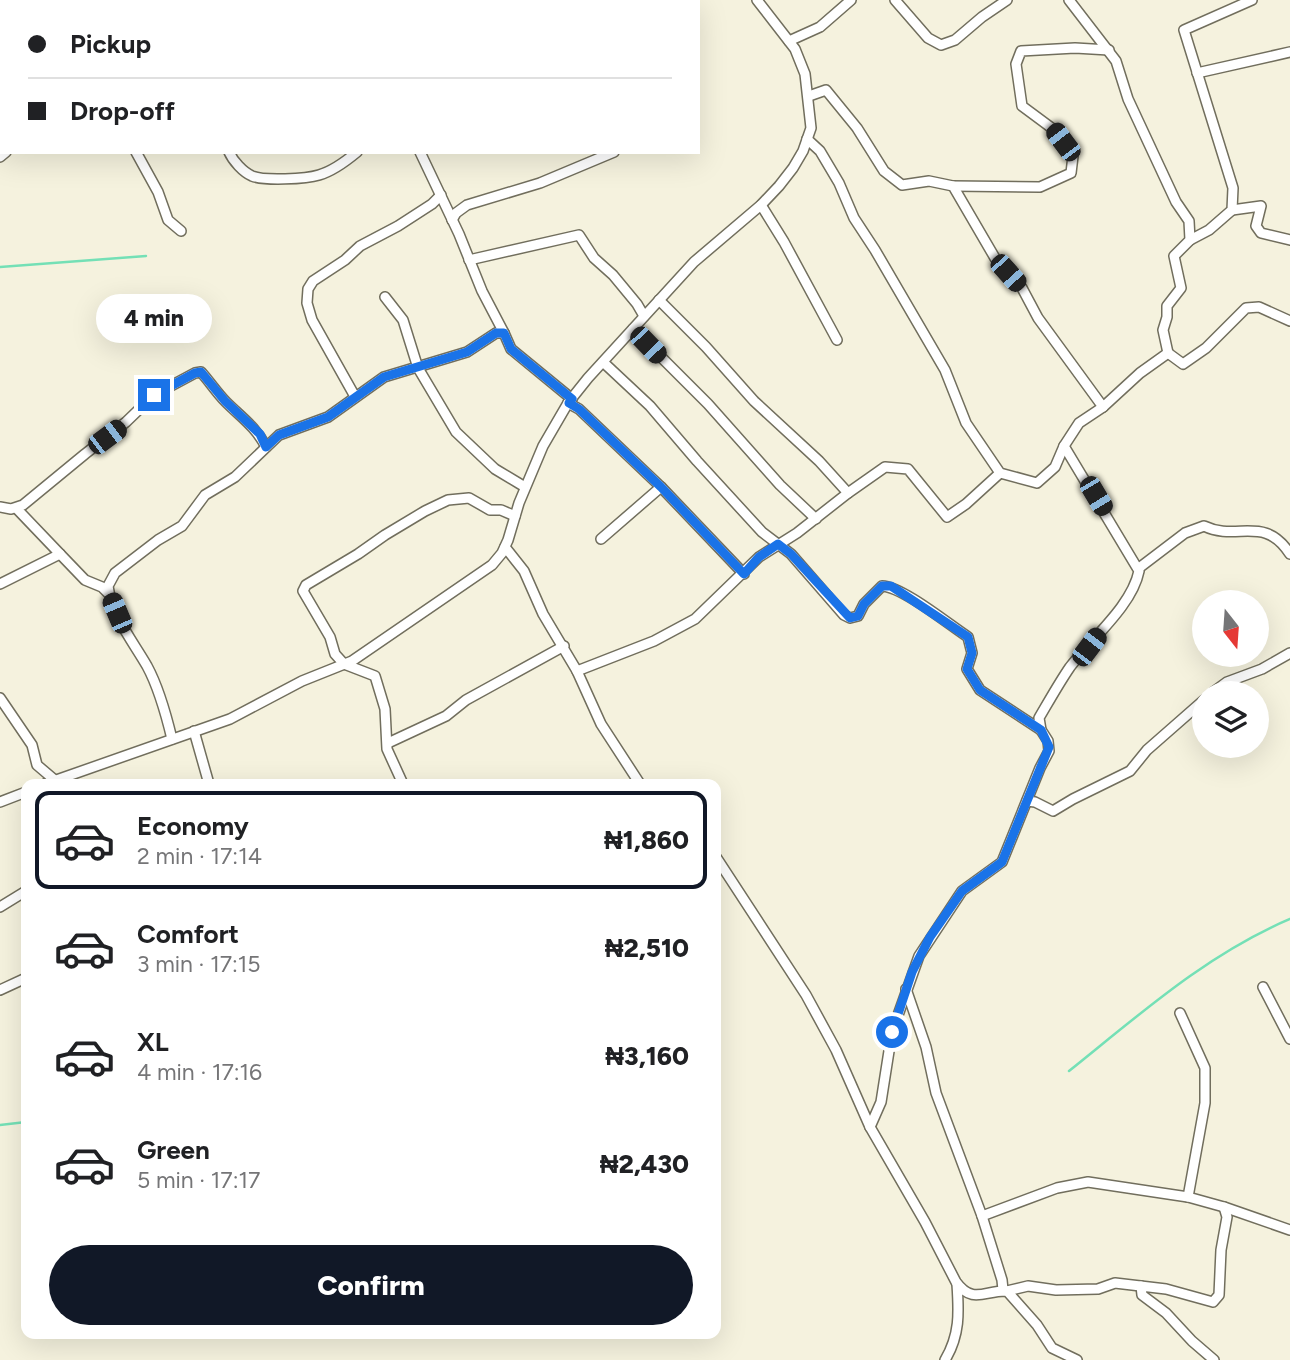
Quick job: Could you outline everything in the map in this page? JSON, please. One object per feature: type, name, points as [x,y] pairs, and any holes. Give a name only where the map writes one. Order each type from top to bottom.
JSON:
[{"type":"street","points":[[64,779],[230,719],[302,681],[344,664],[376,647],[492,565],[505,547],[525,487],[543,446],[570,401],[694,262],[761,205],[793,168],[807,139],[811,128],[806,74],[789,41],[757,0]]},
{"type":"street","points":[[789,41],[820,26],[851,0]]},
{"type":"street","points":[[895,0],[928,37],[942,44],[955,40],[1007,0]]},
{"type":"street","points":[[1069,0],[1110,50],[1119,68],[1128,99],[1176,202],[1189,221],[1190,240]]},
{"type":"street","points":[[1232,210],[1233,188],[1184,30],[1252,0]]},
{"type":"street","points":[[809,96],[825,90],[857,128],[884,171],[902,185],[929,181],[953,186],[1040,187],[1071,173],[1073,156],[1053,129],[1022,106],[1016,64],[1021,51],[1075,48],[1110,50]]},
{"type":"street","points":[[1198,73],[1290,52]]},
{"type":"street","points":[[807,139],[820,151],[839,183],[853,218],[876,250],[945,370],[966,423],[1000,473],[1037,483],[1055,467],[1064,446],[1079,423],[1103,407],[1140,373],[1168,353]]},
{"type":"street","points":[[137,154],[158,192],[167,220],[181,231]]},
{"type":"street","points":[[230,154],[233,160],[253,176],[284,178],[317,176],[344,163],[355,154]]},
{"type":"street","points":[[421,154],[511,349],[661,487],[744,574]]},
{"type":"street","points":[[452,220],[456,213],[467,205],[540,183],[609,154]]},
{"type":"street","points":[[953,186],[995,258],[1022,288],[1038,318],[1103,407]]},
{"type":"street","points":[[357,396],[312,320],[307,303],[307,289],[313,281],[345,260],[359,246],[398,226],[441,195]]},
{"type":"street","points":[[761,205],[838,340]]},
{"type":"street","points":[[1290,240],[1261,233],[1256,226],[1261,206],[1232,210],[1209,230],[1190,240],[1174,256],[1181,288],[1167,306],[1163,330],[1168,353],[1183,364],[1206,348],[1247,308],[1259,307],[1290,321]]},
{"type":"street","points":[[469,260],[579,235],[594,258],[613,275],[644,316]]},
{"type":"street","points":[[385,297],[403,320],[418,368],[456,432],[495,469],[525,487]]},
{"type":"street","points":[[659,300],[754,401],[819,461],[848,493]]},
{"type":"street","points":[[633,329],[708,404],[780,485],[816,519]]},
{"type":"street","points":[[109,595],[109,580],[115,573],[158,540],[182,526],[205,495],[235,477],[279,435],[328,417],[384,377],[467,352],[496,333],[504,333]]},
{"type":"street","points":[[603,362],[650,406],[753,522],[791,554],[850,618],[858,616],[864,604],[882,586],[891,586],[968,637],[972,653],[967,669],[980,690],[1041,730]]},
{"type":"street","points":[[16,509],[127,422],[154,395],[195,373],[201,372],[225,401],[260,434],[266,447]]},
{"type":"street","points":[[870,1127],[881,1101],[887,1056],[906,988],[919,956],[962,891],[1002,862],[1049,747],[1039,718],[1071,667],[1130,592],[1139,575],[1139,568],[1064,446]]},
{"type":"street","points":[[577,671],[654,641],[695,619],[759,557],[816,519],[885,467],[908,469],[947,517],[966,504],[1000,473]]},
{"type":"street","points":[[601,539],[661,487]]},
{"type":"street","points":[[400,779],[387,749],[385,709],[375,676],[344,664],[335,654],[330,637],[303,591],[306,585],[385,535],[448,500],[468,498],[490,510],[501,510],[515,516]]},
{"type":"street","points":[[0,507],[16,509],[85,580],[102,587],[109,595],[125,631],[148,667],[159,693],[172,739]]},
{"type":"street","points":[[1139,568],[1185,533],[1204,526],[1215,531],[1271,534],[1283,544],[1290,555]]},
{"type":"street","points":[[505,547],[524,570],[543,614],[564,646],[601,724],[637,779]]},
{"type":"street","points":[[0,584],[60,554]]},
{"type":"street","points":[[388,743],[446,716],[467,700],[564,646]]},
{"type":"street","points":[[1230,681],[1262,669],[1290,653]]},
{"type":"street","points":[[0,698],[32,745],[37,765],[53,779]]},
{"type":"street","points":[[1027,801],[1054,811],[1122,776],[1192,711]]},
{"type":"street","points":[[194,731],[208,779]]},
{"type":"street","points":[[0,803],[21,794]]},
{"type":"street","points":[[721,865],[806,995],[836,1050],[870,1127],[962,1289],[973,1296],[1028,1286],[1073,1291],[1098,1289],[1115,1283],[1166,1289],[1213,1302],[1219,1295],[1221,1250],[1227,1217],[1224,1207]]},
{"type":"street","points":[[0,907],[21,894]]},
{"type":"street","points":[[0,990],[21,980]]},
{"type":"street","points":[[1263,987],[1290,1039]]},
{"type":"street","points":[[906,988],[926,1047],[936,1093],[982,1216],[1005,1290],[1037,1325],[1052,1348],[1077,1360]]},
{"type":"street","points":[[1180,1013],[1205,1068],[1205,1103],[1188,1197]]},
{"type":"street","points":[[982,1216],[1057,1188],[1088,1182],[1188,1197],[1290,1230]]},
{"type":"street","points":[[945,1360],[953,1347],[958,1328],[956,1282]]},
{"type":"street","points":[[1141,1286],[1142,1295],[1166,1313],[1214,1360]]},
{"type":"waterway","points":[[0,267],[146,256]]},
{"type":"waterway","points":[[1069,1071],[1202,968],[1260,933],[1290,919]]},
{"type":"waterway","points":[[0,1125],[21,1123]]},
{"type":"route","points":[[154,395],[201,372],[225,401],[260,434],[266,447],[279,435],[328,417],[384,377],[467,352],[496,333],[504,333],[511,349],[572,399],[569,403],[579,409],[661,487],[744,574],[759,557],[778,544],[799,562],[844,615],[850,618],[858,616],[864,604],[882,586],[891,586],[968,637],[972,653],[967,669],[980,690],[1041,730],[1048,741],[1049,751],[1002,862],[962,891],[919,956],[892,1032]]}]
